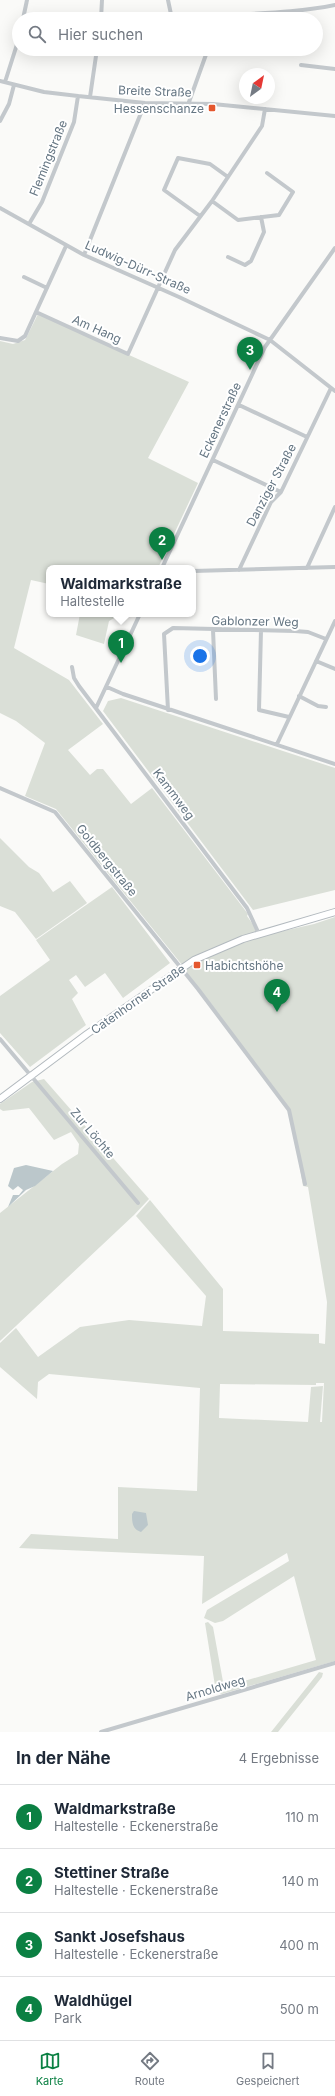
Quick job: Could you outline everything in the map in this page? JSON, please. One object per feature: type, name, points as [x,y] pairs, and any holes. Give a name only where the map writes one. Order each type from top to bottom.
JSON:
[{"type":"street","points":[[25,12],[27,0]]},
{"type":"street","points":[[101,12],[102,0]]},
{"type":"street","points":[[168,0],[171,12]]},
{"type":"street","points":[[283,12],[308,10],[335,5]]},
{"type":"street","points":[[2,81],[12,56]]},
{"type":"street","points":[[90,97],[96,56]]},
{"type":"street","points":[[189,102],[205,56]]},
{"type":"street","points":[[301,65],[335,69]]},
{"type":"street","name":"Breite Straße","points":[[2,81],[44,92],[78,96],[145,103],[189,102],[335,116]]},
{"type":"street","points":[[0,121],[9,104],[14,84]]},
{"type":"street","name":"Flemingstraße","points":[[29,224],[42,202],[74,122],[78,96]]},
{"type":"street","points":[[84,255],[145,103]]},
{"type":"street","points":[[158,289],[175,250],[212,202],[262,126],[265,109]]},
{"type":"street","points":[[200,216],[164,190],[178,158],[210,164],[228,176]]},
{"type":"street","points":[[212,202],[238,220],[261,218],[279,214],[293,192],[267,173]]},
{"type":"street","name":"Ludwig-Dürr-Straße","points":[[0,209],[84,255],[270,340],[335,391]]},
{"type":"street","points":[[228,257],[245,265],[251,262],[264,232],[261,218]]},
{"type":"street","points":[[0,338],[18,341],[25,336],[66,246]]},
{"type":"street","name":"Eckenerstraße","points":[[163,565],[270,340],[335,248]]},
{"type":"street","points":[[24,277],[47,288]]},
{"type":"street","name":"Am Hang","points":[[36,312],[128,354],[158,289]]},
{"type":"street","name":"Danziger Straße","points":[[239,570],[271,502],[281,492],[330,388]]},
{"type":"street","points":[[239,405],[307,437]]},
{"type":"street","points":[[213,460],[281,492]]},
{"type":"street","points":[[307,568],[335,507]]},
{"type":"street","points":[[196,571],[335,568]]},
{"type":"street","points":[[96,708],[139,617]]},
{"type":"street","points":[[277,744],[326,639],[334,626],[335,621]]},
{"type":"street","name":"Gablonzer Weg","points":[[168,710],[164,634],[173,628],[308,632],[326,639]]},
{"type":"street","points":[[213,630],[216,699]]},
{"type":"street","points":[[262,630],[259,710],[289,716]]},
{"type":"street","points":[[316,661],[335,670]]},
{"type":"street","name":"Kammweg","points":[[72,667],[74,678],[247,908],[259,934]]},
{"type":"street","points":[[107,687],[168,710],[335,764]]},
{"type":"street","points":[[299,696],[318,706],[326,706]]},
{"type":"street","name":"Goldbergstraße","points":[[0,788],[55,812],[181,968]]},
{"type":"street","name":"Catenhorner Straße","points":[[0,1099],[181,968],[209,952],[259,934],[335,912]]},
{"type":"street","points":[[181,968],[290,1110],[305,1184]]},
{"type":"street","name":"Zur Löchte","points":[[0,1039],[32,1075],[138,1203]]},
{"type":"street","name":"Arnoldweg","points":[[101,1732],[335,1663]]},
{"type":"shaded area","points":[[38,314],[189,382],[148,458],[198,483],[159,565],[46,565],[46,583],[31,580],[14,648],[69,680],[103,724],[68,750],[90,775],[97,769],[103,769],[131,804],[152,788],[248,914],[247,916],[261,936],[314,924],[335,917],[335,1661],[222,1694],[216,1692],[205,1623],[208,1622],[213,1627],[224,1687],[316,1660],[294,1576],[223,1621],[215,1623],[204,1618],[207,1610],[289,1561],[287,1553],[202,1604],[204,1556],[19,1548],[31,1534],[118,1539],[118,1487],[197,1491],[200,1388],[49,1374],[38,1382],[37,1399],[0,1367],[0,1343],[16,1328],[38,1357],[80,1327],[129,1320],[202,1326],[206,1296],[136,1216],[150,1200],[223,1289],[223,1331],[319,1334],[319,1343],[325,1344],[327,1302],[308,1187],[303,1186],[290,1109],[187,971],[56,809],[25,796],[45,743],[16,721],[0,713],[0,341],[13,344],[25,340]],"holes":[[[316,1383],[324,1383],[322,1422],[320,1422],[323,1386],[311,1387],[308,1422],[219,1418],[220,1384],[316,1385]]]},
{"type":"shaded area","points":[[79,617],[116,617],[109,621],[104,644],[76,635]]},
{"type":"shaded area","points":[[121,698],[335,768],[335,890],[253,910],[103,711],[108,701]]},
{"type":"shaded area","points":[[0,838],[29,867],[39,873],[53,892],[70,881],[87,903],[36,939],[15,912],[0,906]]},
{"type":"shaded area","points":[[112,887],[170,963],[123,998],[105,973],[85,987],[76,975],[69,980],[78,993],[72,999],[86,1025],[30,1067],[0,1033],[0,996],[50,960],[36,940]]},
{"type":"shaded area","points":[[44,1079],[149,1199],[134,1215],[0,1341],[0,1213],[62,1164],[78,1154],[79,1144],[71,1132],[54,1140],[29,1108],[3,1111],[0,1109],[0,1104],[32,1082]]},
{"type":"shaded area","points":[[26,1165],[53,1171],[35,1186],[26,1190],[8,1207],[13,1195],[19,1195],[23,1190],[18,1186],[13,1190],[8,1186],[14,1168]]},
{"type":"shaded area","points":[[134,1511],[146,1513],[148,1525],[141,1532],[138,1531],[133,1525],[132,1514]]},
{"type":"shaded area","points":[[319,1672],[323,1673],[322,1677],[278,1732],[271,1732]]},
{"type":"place","name":"Hessenschanze","points":[[212,108]]},
{"type":"place","name":"Sankt Josefshaus","points":[[250,370]]},
{"type":"place","name":"Stettiner Straße","points":[[162,560]]},
{"type":"place","name":"Waldmarkstraße","points":[[121,663]]},
{"type":"place","name":"Habichtshöhe","points":[[197,965]]},
{"type":"place","name":"Waldhügel","points":[[277,1012]]}]
